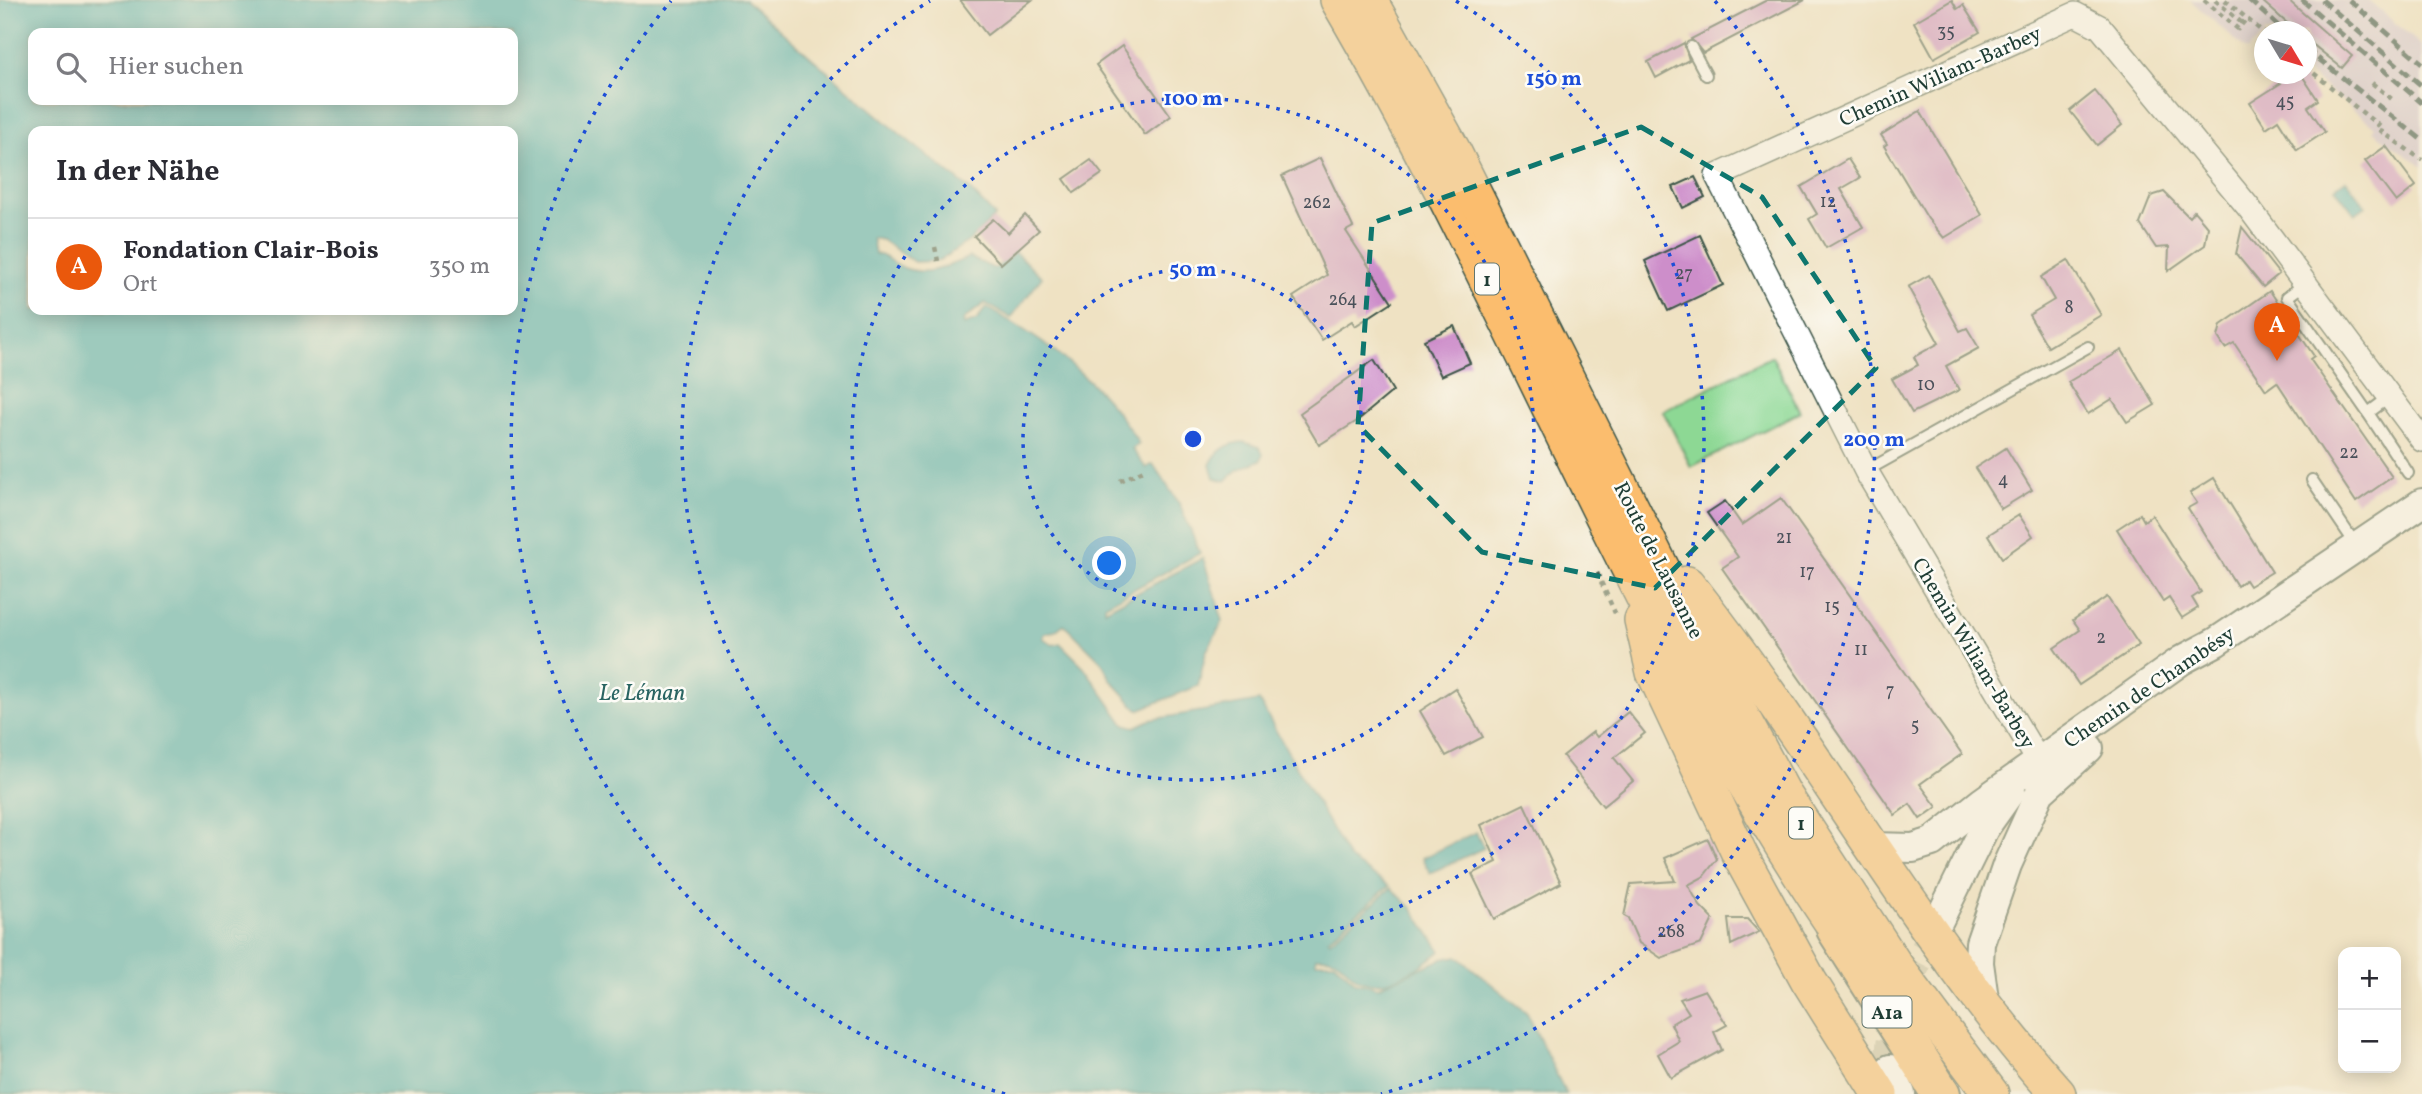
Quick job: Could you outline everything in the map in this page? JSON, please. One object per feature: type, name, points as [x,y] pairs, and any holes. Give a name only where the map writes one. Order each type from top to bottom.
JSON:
[{"type":"highway","name":"A1a","points":[[1836,929],[1941,1094]]},
{"type":"main road","name":"Route de Lausanne","points":[[1338,0],[1425,157],[1628,562],[1729,755],[1836,929],[1957,1094]]},
{"type":"main road","name":"Route de Lausanne","points":[[1368,0],[1452,151],[1724,689],[1790,806],[1888,957],[1991,1094]]},
{"type":"main road","points":[[1646,531],[1768,690],[1928,931],[1985,1006],[2058,1094]]},
{"type":"main road","points":[[1628,562],[1654,672],[1741,857],[1788,944],[1890,1086]]},
{"type":"street","name":"Chemin Wiliam-Barbey","points":[[2032,767],[1866,471],[1717,176],[2076,14],[2100,27],[2249,208],[2422,440]]},
{"type":"street","name":"Chemin de Chambésy","points":[[1872,847],[1913,848],[1932,842],[2182,660],[2216,642],[2422,503]]},
{"type":"street","points":[[1985,1006],[1979,962],[1983,930],[2007,865],[2039,792],[2071,761],[2193,674],[2216,642]]},
{"type":"street","points":[[1939,920],[1984,829],[2032,767]]},
{"type":"lane","points":[[1691,47],[1706,75]]},
{"type":"lane","points":[[2306,283],[2287,298],[2408,472]]},
{"type":"lane","points":[[1866,471],[2088,347]]},
{"type":"lane","points":[[2368,413],[2391,396]]},
{"type":"lane","points":[[2312,480],[2357,547]]},
{"type":"path","points":[[2204,0],[2238,29],[2245,21]]},
{"type":"path","points":[[2215,0],[2254,27]]},
{"type":"path","points":[[2225,0],[2245,21]]},
{"type":"path","points":[[2317,76],[2383,129],[2381,131],[2422,160]]},
{"type":"path","points":[[2372,83],[2393,100]]},
{"type":"path","points":[[935,247],[938,261]]},
{"type":"path","points":[[1120,481],[1146,469]]},
{"type":"highlighted area","points":[[1641,127],[1762,197],[1876,368],[1655,588],[1482,552],[1358,425],[1372,223]]},
{"type":"shaded area","points":[[2190,0],[2368,0],[2422,46],[2422,167],[2373,131],[2375,127],[2317,81],[2317,21],[2254,21],[2254,44],[2247,51]]},
{"type":"green space","points":[[1772,356],[1800,412],[1691,467],[1663,411]]},
{"type":"water","name":"Le Léman","points":[[0,0],[745,0],[900,134],[968,188],[995,216],[969,241],[938,261],[914,262],[882,240],[872,238],[875,254],[908,269],[926,271],[969,257],[995,269],[1015,252],[1042,277],[1011,318],[985,303],[963,320],[964,325],[977,320],[986,307],[1072,365],[1108,401],[1139,444],[1132,449],[1146,468],[1153,464],[1180,505],[1200,553],[1105,605],[1105,610],[1203,558],[1223,621],[1206,652],[1198,686],[1138,710],[1111,680],[1102,662],[1064,624],[1055,631],[1045,633],[1043,638],[1053,645],[1060,643],[1084,667],[1124,724],[1135,727],[1150,720],[1259,701],[1349,859],[1389,886],[1328,939],[1330,941],[1391,888],[1412,908],[1441,951],[1412,971],[1378,983],[1357,978],[1340,962],[1331,958],[1316,957],[1315,962],[1334,962],[1356,982],[1378,987],[1442,959],[1457,956],[1527,1013],[1566,1094],[0,1094]]},
{"type":"water","points":[[2346,180],[2366,206],[2355,214],[2335,188]]},
{"type":"water","points":[[1244,442],[1259,447],[1263,454],[1261,460],[1237,470],[1226,481],[1214,478],[1210,465],[1219,452],[1228,446]]},
{"type":"water","points":[[1476,832],[1484,848],[1430,873],[1422,858]]},
{"type":"building","points":[[960,0],[1032,0],[987,35]]},
{"type":"building","points":[[1767,0],[1805,0],[1703,53],[1691,39]]},
{"type":"building","points":[[1952,0],[1957,9],[1963,5],[1980,32],[1934,58],[1914,22]]},
{"type":"building","points":[[2261,0],[2288,0],[2312,21],[2285,21]]},
{"type":"building","points":[[2317,25],[2352,56],[2342,68],[2317,48]]},
{"type":"building","points":[[1684,43],[1689,60],[1656,78],[1648,62]]},
{"type":"building","points":[[1122,46],[1171,116],[1145,135],[1096,65]]},
{"type":"building","points":[[2279,84],[2308,84],[2318,100],[2308,107],[2325,132],[2297,150],[2278,120],[2266,128],[2250,103]]},
{"type":"building","points":[[2095,91],[2122,125],[2097,145],[2070,111]]},
{"type":"building","points":[[1920,111],[1982,215],[1944,238],[1928,219],[1884,146],[1887,144],[1881,135]]},
{"type":"building","points":[[2386,146],[2416,186],[2396,202],[2365,161]]},
{"type":"building","points":[[1320,158],[1353,227],[1346,231],[1392,302],[1355,326],[1352,321],[1322,340],[1293,297],[1327,275],[1282,176]]},
{"type":"building","points":[[1848,159],[1860,178],[1841,189],[1863,227],[1826,248],[1809,219],[1817,214],[1801,187]]},
{"type":"building","points":[[1091,160],[1102,174],[1074,193],[1064,179]]},
{"type":"building","points":[[1695,177],[1705,197],[1683,208],[1673,187]]},
{"type":"building","points":[[2164,192],[2189,217],[2194,211],[2208,227],[2205,245],[2168,271],[2169,247],[2156,248],[2140,224],[2151,196]]},
{"type":"building","points":[[1025,215],[1039,230],[1001,264],[974,236],[993,219],[1008,233]]},
{"type":"building","points":[[2242,227],[2279,274],[2263,287],[2236,254]]},
{"type":"building","points":[[1700,235],[1723,285],[1668,311],[1645,261]]},
{"type":"building","points":[[2068,260],[2101,315],[2048,347],[2029,315],[2054,300],[2041,277]]},
{"type":"building","points":[[1929,275],[1960,331],[1967,328],[1979,348],[1946,366],[1959,390],[1912,413],[1892,379],[1918,365],[1914,357],[1939,343],[1908,287]]},
{"type":"building","points":[[2270,291],[2314,356],[2310,359],[2392,477],[2356,502],[2277,382],[2266,390],[2234,343],[2225,348],[2218,337],[2221,325]]},
{"type":"building","points":[[1454,326],[1470,363],[1441,376],[1424,340]]},
{"type":"building","points":[[2122,350],[2155,405],[2127,422],[2112,399],[2088,414],[2068,382]]},
{"type":"building","points":[[1374,360],[1393,391],[1357,421],[1319,445],[1300,413]]},
{"type":"building","points":[[2006,448],[2032,490],[2001,509],[1975,468]]},
{"type":"building","points":[[2214,478],[2272,572],[2249,586],[2245,580],[2237,586],[2188,508],[2197,503],[2190,493]]},
{"type":"building","points":[[1781,498],[1962,754],[1920,784],[1937,807],[1920,819],[1910,804],[1895,815],[1722,568],[1738,557],[1707,513],[1725,501],[1742,525]]},
{"type":"building","points":[[2140,514],[2144,521],[2152,515],[2201,592],[2192,598],[2198,608],[2182,618],[2169,598],[2163,602],[2117,529]]},
{"type":"building","points":[[2019,515],[2033,536],[2002,558],[1988,535]]},
{"type":"building","points":[[2107,597],[2139,645],[2079,685],[2054,648],[2080,630],[2073,620]]},
{"type":"building","points":[[1455,688],[1483,737],[1446,756],[1420,711]]},
{"type":"building","points":[[1628,712],[1645,733],[1614,758],[1633,781],[1603,806],[1563,756],[1593,732],[1597,737]]},
{"type":"building","points":[[1524,804],[1561,883],[1494,919],[1472,874],[1497,862],[1481,825]]},
{"type":"building","points":[[1708,839],[1717,859],[1703,877],[1688,885],[1700,906],[1713,919],[1701,944],[1661,958],[1639,943],[1628,918],[1624,916],[1631,884],[1675,881],[1665,858]]},
{"type":"building","points":[[1728,919],[1747,919],[1759,932],[1731,945]]},
{"type":"building","points":[[1705,990],[1727,1025],[1714,1032],[1722,1050],[1671,1078],[1658,1054],[1679,1041],[1671,1024],[1689,1013],[1680,999]]},
{"type":"tunnel","points":[[1890,1069],[1892,1030],[1904,992],[1939,920]]},
{"type":"railway","points":[[2249,0],[2273,21]]},
{"type":"railway","points":[[2302,0],[2422,103]]},
{"type":"railway","points":[[2322,0],[2422,86]]},
{"type":"railway","points":[[2349,0],[2422,63]]},
{"type":"railway","points":[[2317,58],[2422,140]]},
{"type":"place","name":"Fondation Clair-Bois","points":[[2277,361]]}]
